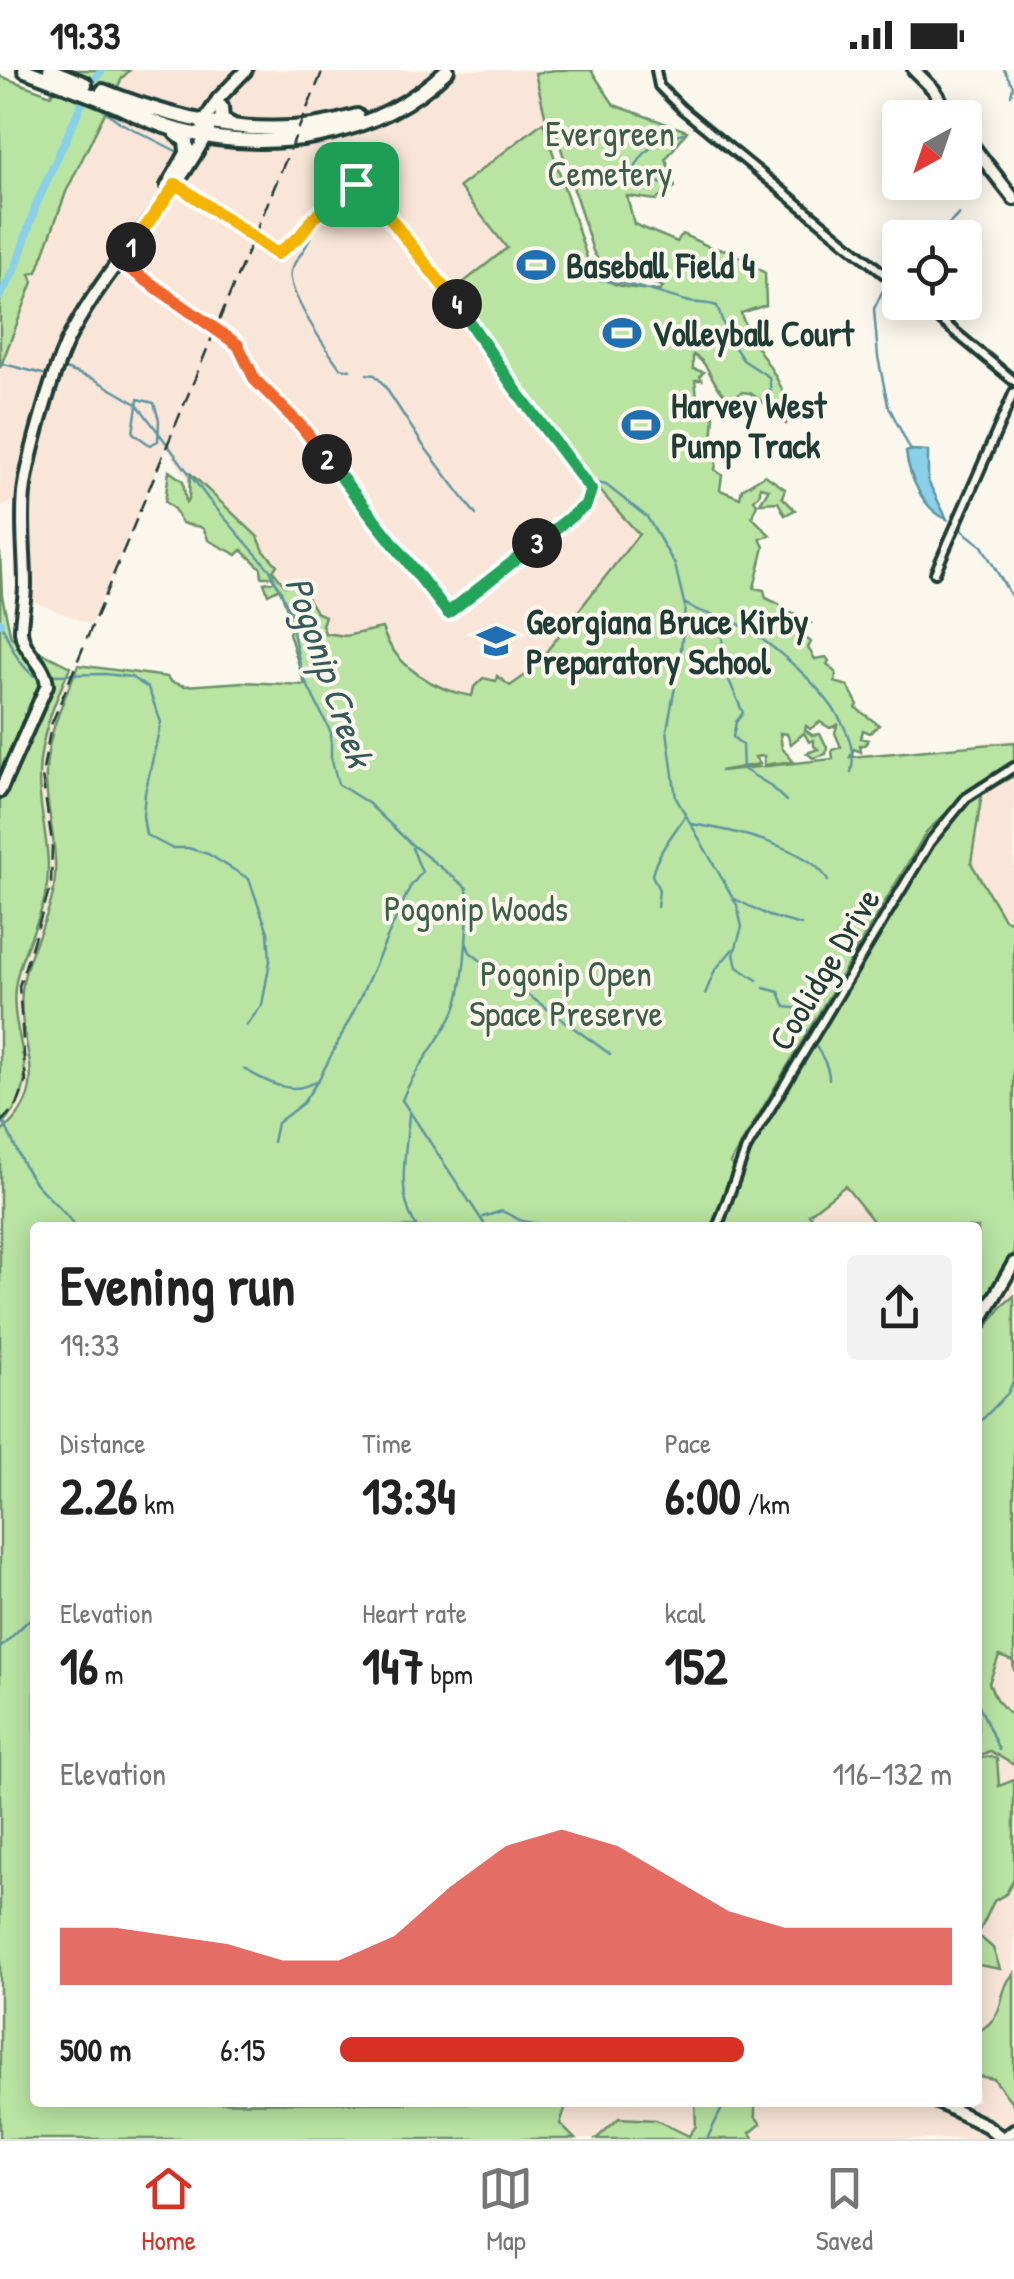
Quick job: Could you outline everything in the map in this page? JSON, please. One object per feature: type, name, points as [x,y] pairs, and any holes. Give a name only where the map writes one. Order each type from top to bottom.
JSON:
[{"type":"highway","points":[[25,70],[204,129],[284,128],[348,119],[390,102],[435,70]]},
{"type":"highway","points":[[53,70],[69,82]]},
{"type":"highway","points":[[165,126],[279,140],[350,128],[399,107],[447,70]]},
{"type":"highway","points":[[112,99],[186,140],[188,150]]},
{"type":"highway","points":[[221,107],[222,120],[239,128]]},
{"type":"main road","points":[[0,791],[46,685],[43,667],[27,647],[22,632],[26,480],[63,350],[176,184],[218,99],[246,70]]},
{"type":"main road","points":[[914,70],[940,100]]},
{"type":"main road","points":[[149,222],[149,214],[188,150],[221,107],[226,92]]},
{"type":"main road","points":[[982,158],[1014,199]]},
{"type":"main road","points":[[982,1318],[1014,1263]]},
{"type":"main road","points":[[947,2107],[987,2126],[1004,2139],[1014,2130]]},
{"type":"street","points":[[656,70],[658,86],[682,109],[882,272]]},
{"type":"street","points":[[120,262],[238,345],[255,380],[302,427],[448,613],[586,505],[591,496],[588,486],[454,300],[361,181],[313,218],[300,236],[277,254],[176,184]]},
{"type":"street","points":[[347,191],[360,188],[371,194]]},
{"type":"street","points":[[941,320],[1014,381]]},
{"type":"street","points":[[935,574],[1014,392]]},
{"type":"street","name":"Coolidge Drive","points":[[720,1222],[746,1149],[930,842],[966,798],[1014,767]]},
{"type":"shaded area","points":[[130,70],[533,70],[546,119],[460,187],[508,249],[449,295],[548,426],[639,534],[482,734],[387,643],[382,628],[318,646],[297,605],[253,540],[190,483],[166,447],[91,625],[25,598],[22,497],[0,508],[0,368],[16,329],[30,274],[37,272],[63,198],[122,78]]},
{"type":"shaded area","points":[[70,667],[76,670],[54,725],[46,768],[55,845],[54,889],[21,991],[32,1079],[21,1111],[0,1133],[0,1125],[18,1105],[25,1085],[14,991],[40,913],[48,871],[39,791],[42,746]]},
{"type":"shaded area","points":[[1014,739],[1014,2139],[144,2139],[165,2107],[982,2107],[982,1222],[696,1222],[979,743]]},
{"type":"green space","points":[[60,70],[130,70],[122,78],[66,192],[37,272],[30,274],[33,282],[0,368],[0,76],[51,95]]},
{"type":"green space","name":"Pogonip Open Space Preserve","points":[[591,70],[614,105],[687,131],[666,159],[675,187],[656,200],[627,196],[634,224],[677,242],[682,234],[712,248],[728,250],[765,273],[766,305],[741,313],[778,380],[787,408],[786,424],[750,393],[741,392],[733,400],[725,395],[693,355],[693,369],[704,372],[702,380],[695,380],[697,397],[703,400],[704,416],[714,416],[711,455],[717,458],[715,470],[722,475],[720,490],[740,498],[742,489],[765,475],[785,489],[782,497],[795,510],[785,515],[778,502],[760,503],[769,489],[760,487],[752,517],[770,535],[760,539],[764,547],[754,588],[764,590],[766,598],[779,604],[787,614],[809,620],[811,623],[804,626],[802,635],[811,642],[808,648],[815,659],[826,657],[836,673],[835,682],[848,686],[856,708],[879,725],[870,733],[863,730],[861,738],[868,740],[860,745],[861,752],[854,749],[850,757],[1014,742],[1014,763],[978,784],[927,831],[730,1163],[734,1166],[716,1222],[30,1222],[30,2107],[566,2107],[560,2124],[575,2139],[0,2139],[0,1133],[27,1099],[30,1082],[22,991],[27,965],[54,889],[46,782],[51,737],[78,665],[167,677],[185,686],[243,682],[305,685],[289,633],[295,620],[290,618],[280,588],[268,594],[264,583],[274,581],[273,577],[262,577],[261,568],[242,550],[237,555],[208,540],[202,528],[182,523],[165,502],[169,471],[183,481],[186,502],[190,473],[258,537],[277,565],[273,571],[285,586],[298,583],[316,612],[325,616],[325,633],[345,636],[382,628],[406,665],[444,689],[472,696],[483,678],[496,681],[497,676],[510,686],[531,671],[639,534],[565,446],[454,290],[507,248],[459,187],[543,122],[590,267],[605,280],[622,286],[660,291],[663,287],[615,275],[600,262],[593,251],[551,116],[546,119],[535,73]],"holes":[[[820,722],[830,728],[837,725],[835,733],[841,747],[832,750],[833,759],[720,771],[760,764],[755,757],[764,756],[764,765],[793,761],[782,748],[780,733],[787,734],[791,744],[804,733],[818,749],[807,753],[813,758],[826,754],[820,734],[812,735],[805,730],[806,726],[810,729]]]},
{"type":"green space","points":[[0,552],[2,596],[11,637],[70,667],[49,720],[40,763],[46,892],[15,988],[25,1077],[14,1109],[0,1125]]},
{"type":"green space","points":[[1014,771],[1014,776],[982,793],[971,863],[1004,919],[1014,922],[1014,1257],[982,1310],[982,1222],[874,1222],[845,1186],[809,1214],[815,1222],[723,1222],[748,1152],[938,837],[977,793]]},
{"type":"green space","points":[[1014,1296],[1014,1671],[1013,1661],[999,1656],[989,1683],[996,1699],[1014,1719],[1014,1765],[990,1751],[982,1754],[982,1334]]},
{"type":"green space","points":[[990,1756],[997,1759],[999,1786],[1014,1780],[1014,1878],[1006,1894],[994,1901],[982,1926],[982,1758]]},
{"type":"green space","points":[[982,1938],[993,1948],[1000,1969],[982,1966]]},
{"type":"green space","points":[[1014,1973],[1014,2105],[994,2079],[982,2077],[982,2029],[999,2010]]},
{"type":"green space","points":[[695,2107],[755,2107],[761,2124],[750,2133],[754,2139],[596,2139],[619,2118],[656,2120],[689,2136],[696,2126]]},
{"type":"water","points":[[928,451],[928,481],[947,519],[931,508],[919,491],[906,452]]},
{"type":"waterway","points":[[0,296],[16,267],[36,205],[91,83],[102,70]]},
{"type":"waterway","points":[[1004,70],[1013,86],[1011,95]]},
{"type":"waterway","points":[[94,103],[121,123],[182,154]]},
{"type":"waterway","points":[[673,186],[652,181],[635,168],[654,145],[683,133]]},
{"type":"waterway","points":[[953,220],[959,214]]},
{"type":"waterway","points":[[311,234],[292,268],[294,289],[334,360],[340,368],[350,370]]},
{"type":"waterway","points":[[584,280],[623,283],[717,306],[728,337],[743,360],[769,377],[772,400]]},
{"type":"waterway","points":[[456,291],[517,384],[592,482],[606,485],[647,517],[675,565],[685,607],[667,730],[676,798],[737,905],[742,927],[734,954],[737,967],[757,980]]},
{"type":"waterway","points":[[882,292],[874,309],[878,357],[888,405],[911,451]]},
{"type":"waterway","name":"Pogonip Creek","points":[[0,363],[47,375]]},
{"type":"waterway","name":"Pogonip Creek","points":[[61,377],[65,369],[94,379],[137,404],[209,500],[270,570],[295,621],[293,632],[302,674],[331,733],[331,757],[338,784],[368,803],[411,844],[467,888],[465,952],[458,1001],[402,1100],[483,1222]]},
{"type":"waterway","points":[[367,374],[375,375],[384,385],[476,515]]},
{"type":"waterway","points":[[138,399],[154,403],[159,420],[158,441],[150,445],[133,433],[138,399]]},
{"type":"waterway","points":[[959,528],[982,546],[1014,601]]},
{"type":"waterway","points":[[686,604],[731,620],[755,634],[815,686],[845,729],[852,751],[851,772]]},
{"type":"waterway","points":[[704,616],[722,631],[723,666],[743,713],[733,737],[742,745],[743,769],[786,801]]},
{"type":"waterway","points":[[1,623],[23,665],[39,676]]},
{"type":"waterway","points":[[51,675],[131,677],[148,688],[161,722],[145,793],[146,835],[171,848],[208,854],[249,879],[268,932],[270,961],[262,1005],[246,1026]]},
{"type":"waterway","points":[[657,907],[659,890],[652,875],[685,816]]},
{"type":"waterway","points":[[691,824],[746,835],[787,849],[805,858],[828,881]]},
{"type":"waterway","points":[[273,1142],[277,1123],[303,1103],[319,1079],[410,887],[422,872],[412,848]]},
{"type":"waterway","points":[[733,898],[769,916],[801,925]]},
{"type":"waterway","points":[[466,942],[470,952],[485,964],[610,1054]]},
{"type":"waterway","points":[[705,994],[715,970],[733,949]]},
{"type":"waterway","points":[[764,988],[779,992],[785,1007],[803,1009],[805,1027],[824,1061],[829,1079]]},
{"type":"waterway","points":[[244,1069],[289,1088],[316,1081]]},
{"type":"waterway","points":[[409,1113],[404,1187],[414,1222]]},
{"type":"waterway","points":[[0,1116],[28,1172],[71,1222]]},
{"type":"waterway","points":[[483,1217],[502,1211],[528,1222]]},
{"type":"waterway","points":[[982,1420],[1008,1393],[1014,1379]]},
{"type":"waterway","points":[[0,1648],[30,1619]]},
{"type":"waterway","points":[[982,1712],[999,1750]]},
{"type":"waterway","points":[[707,2139],[723,2107]]},
{"type":"railway","points":[[0,1123],[17,1105],[26,1082],[19,986],[51,885],[52,842],[42,776],[51,725],[323,70]]},
{"type":"place","name":"Baseball Field 4","points":[[536,265]]},
{"type":"place","name":"Volleyball Court","points":[[622,333]]},
{"type":"place","name":"Harvey West Pump Track","points":[[641,425]]},
{"type":"place","name":"Georgiana Bruce Kirby Preparatory School","points":[[496,641]]},
{"type":"route","points":[[361,181],[445,288],[591,490],[586,505],[448,613],[302,427],[255,380],[238,345],[120,262],[176,184],[277,254],[300,236],[313,218],[356,184],[361,181]]},
{"type":"park label","name":"Evergreen Cemetery","points":[[610,153]]},
{"type":"park label","name":"Pogonip Woods","points":[[476,908]]}]
